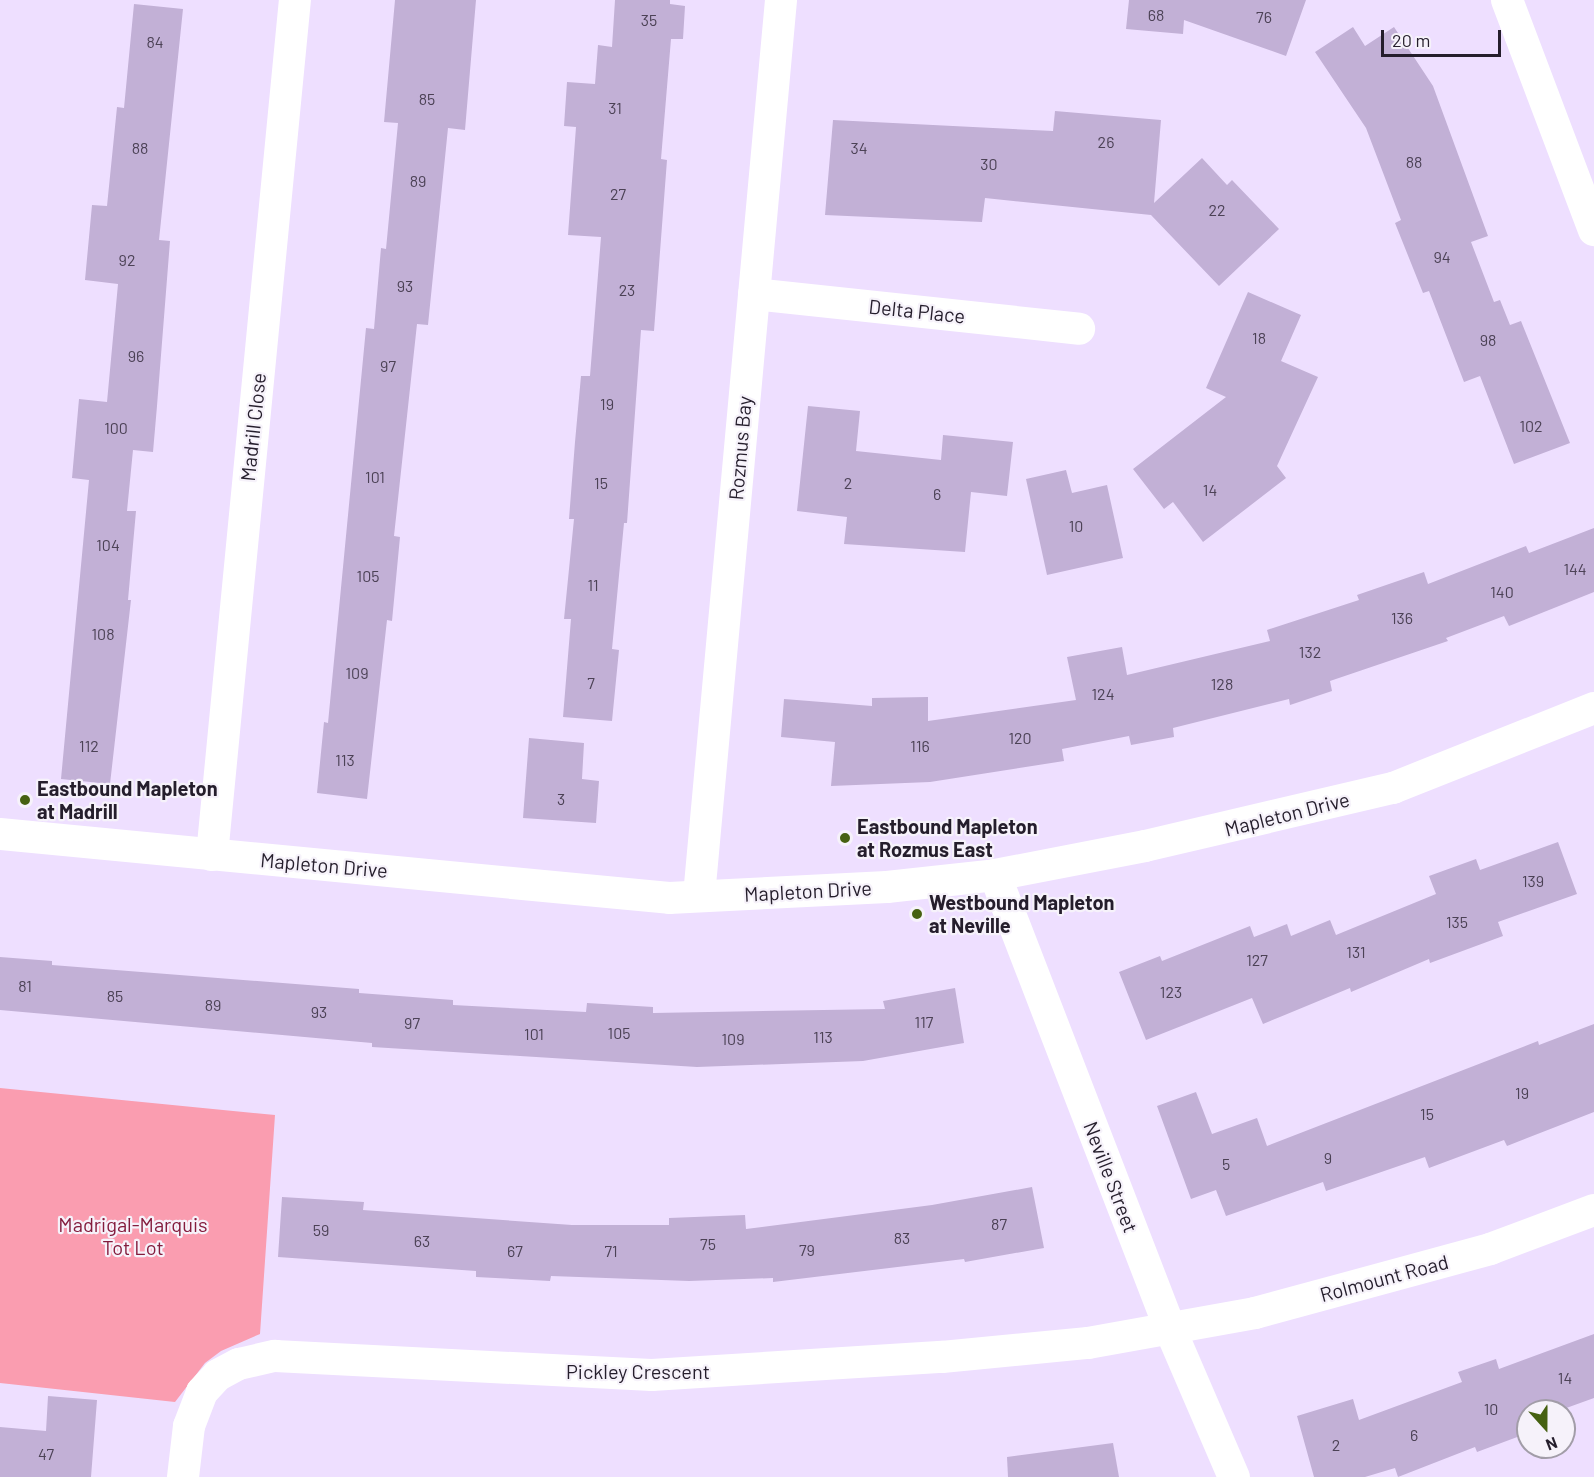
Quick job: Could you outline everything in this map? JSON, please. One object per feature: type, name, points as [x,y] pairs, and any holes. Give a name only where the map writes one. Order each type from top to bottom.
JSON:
[{"type":"street","name":"Madrill Close","points":[[212,855],[295,0]]},
{"type":"street","name":"Rozmus Bay","points":[[699,896],[781,0]]},
{"type":"street","points":[[1507,0],[1594,230]]},
{"type":"street","name":"Delta Place","points":[[754,294],[1079,329]]},
{"type":"street","name":"Mapleton Drive","points":[[0,834],[669,898],[887,886],[995,875],[1239,826],[1393,788],[1594,708]]},
{"type":"street","name":"Neville Street","points":[[995,875],[1171,1331],[1234,1477]]},
{"type":"street","name":"Rolmount Road","points":[[1171,1331],[1255,1313],[1490,1249],[1594,1210]]},
{"type":"street","name":"Pickley Crescent","points":[[183,1477],[189,1426],[202,1392],[218,1375],[239,1364],[274,1356],[652,1375],[942,1357],[1171,1331]]},
{"type":"green space","name":"Madrigal-Marquis Tot Lot","points":[[0,1088],[275,1115],[260,1334],[221,1351],[205,1363],[175,1402],[0,1383]]},
{"type":"building","points":[[395,0],[476,0],[465,130],[448,128],[428,325],[417,324],[394,536],[400,537],[392,621],[387,620],[367,799],[317,793],[324,722],[328,723],[366,328],[374,329],[381,248],[386,249],[398,123],[384,122]]},
{"type":"building","points":[[615,0],[670,0],[670,4],[685,6],[683,39],[671,39],[661,159],[667,160],[654,331],[641,330],[627,523],[624,523],[612,649],[619,650],[612,721],[563,717],[571,619],[564,619],[574,519],[569,519],[575,442],[581,376],[590,376],[601,237],[568,235],[576,127],[564,126],[567,82],[595,84],[598,45],[612,47]]},
{"type":"building","points":[[1129,0],[1306,0],[1286,56],[1184,20],[1183,34],[1126,29]]},
{"type":"building","points":[[134,4],[183,9],[159,240],[170,241],[153,452],[133,450],[127,511],[136,511],[128,600],[131,600],[110,784],[61,779],[89,480],[72,478],[79,399],[107,402],[118,284],[85,280],[92,205],[107,206],[117,107],[124,108]]},
{"type":"building","points":[[1353,27],[1365,46],[1394,27],[1433,86],[1488,236],[1471,242],[1494,302],[1500,300],[1510,325],[1521,321],[1570,443],[1514,464],[1480,376],[1464,382],[1429,291],[1423,293],[1395,223],[1401,220],[1366,128],[1315,52]]},
{"type":"building","points":[[1055,111],[1161,120],[1154,203],[1202,158],[1227,185],[1232,180],[1279,229],[1219,286],[1151,215],[985,198],[982,222],[825,215],[833,120],[1053,131]]},
{"type":"building","points":[[1248,292],[1301,315],[1281,361],[1318,377],[1277,466],[1286,478],[1203,542],[1173,502],[1164,509],[1133,469],[1226,397],[1206,388]]},
{"type":"building","points":[[808,406],[860,411],[856,451],[941,460],[943,435],[1013,442],[1007,496],[971,492],[965,552],[844,544],[847,517],[797,511]]},
{"type":"building","points":[[1066,470],[1072,493],[1107,485],[1123,558],[1047,575],[1026,479]]},
{"type":"building","points":[[1594,528],[1594,592],[1509,626],[1504,616],[1446,638],[1448,641],[1330,681],[1332,691],[1290,705],[1289,699],[1173,728],[1174,737],[1131,745],[1129,736],[1062,749],[1064,761],[930,782],[831,786],[835,742],[781,737],[784,699],[872,706],[872,698],[928,697],[928,721],[1076,700],[1067,657],[1122,647],[1127,675],[1270,641],[1267,630],[1359,600],[1357,595],[1424,572],[1428,584],[1526,546],[1529,553]]},
{"type":"building","points":[[529,738],[584,743],[582,779],[599,781],[596,823],[523,818]]},
{"type":"building","points":[[1558,842],[1577,894],[1498,922],[1503,936],[1430,963],[1429,959],[1351,992],[1350,988],[1263,1024],[1252,998],[1146,1040],[1119,972],[1160,956],[1162,961],[1250,926],[1254,937],[1287,924],[1291,936],[1330,920],[1336,935],[1436,894],[1429,876],[1476,859],[1480,870]]},
{"type":"building","points":[[0,957],[52,961],[52,965],[359,989],[359,993],[453,1000],[453,1005],[586,1012],[587,1003],[653,1007],[653,1013],[885,1009],[883,1001],[955,988],[964,1043],[863,1061],[697,1067],[372,1047],[372,1043],[0,1010]]},
{"type":"building","points":[[1594,1024],[1594,1112],[1507,1146],[1504,1140],[1429,1168],[1425,1157],[1326,1191],[1323,1182],[1226,1216],[1216,1190],[1191,1199],[1157,1106],[1196,1092],[1212,1134],[1257,1118],[1267,1146],[1538,1041],[1539,1045]]},
{"type":"building","points":[[1032,1187],[1044,1248],[965,1262],[964,1259],[773,1282],[773,1278],[689,1281],[551,1276],[550,1281],[476,1277],[476,1271],[278,1257],[282,1197],[364,1202],[363,1210],[572,1225],[669,1225],[669,1218],[745,1215],[746,1229],[932,1205]]},
{"type":"building","points":[[1594,1334],[1594,1398],[1576,1404],[1576,1399],[1516,1399],[1516,1437],[1477,1452],[1475,1447],[1398,1477],[1395,1468],[1365,1477],[1314,1477],[1297,1416],[1353,1399],[1359,1420],[1462,1382],[1458,1372],[1496,1359],[1499,1369]]},
{"type":"building","points":[[48,1396],[97,1400],[91,1477],[0,1477],[0,1427],[46,1431]]},
{"type":"building","points":[[1113,1443],[1119,1477],[1008,1477],[1007,1457]]},
{"type":"place","name":"Eastbound Mapleton at Madrill","points":[[25,800]]},
{"type":"place","name":"Eastbound Mapleton at Rozmus East","points":[[845,838]]},
{"type":"place","name":"Westbound Mapleton at Neville","points":[[917,914]]}]
